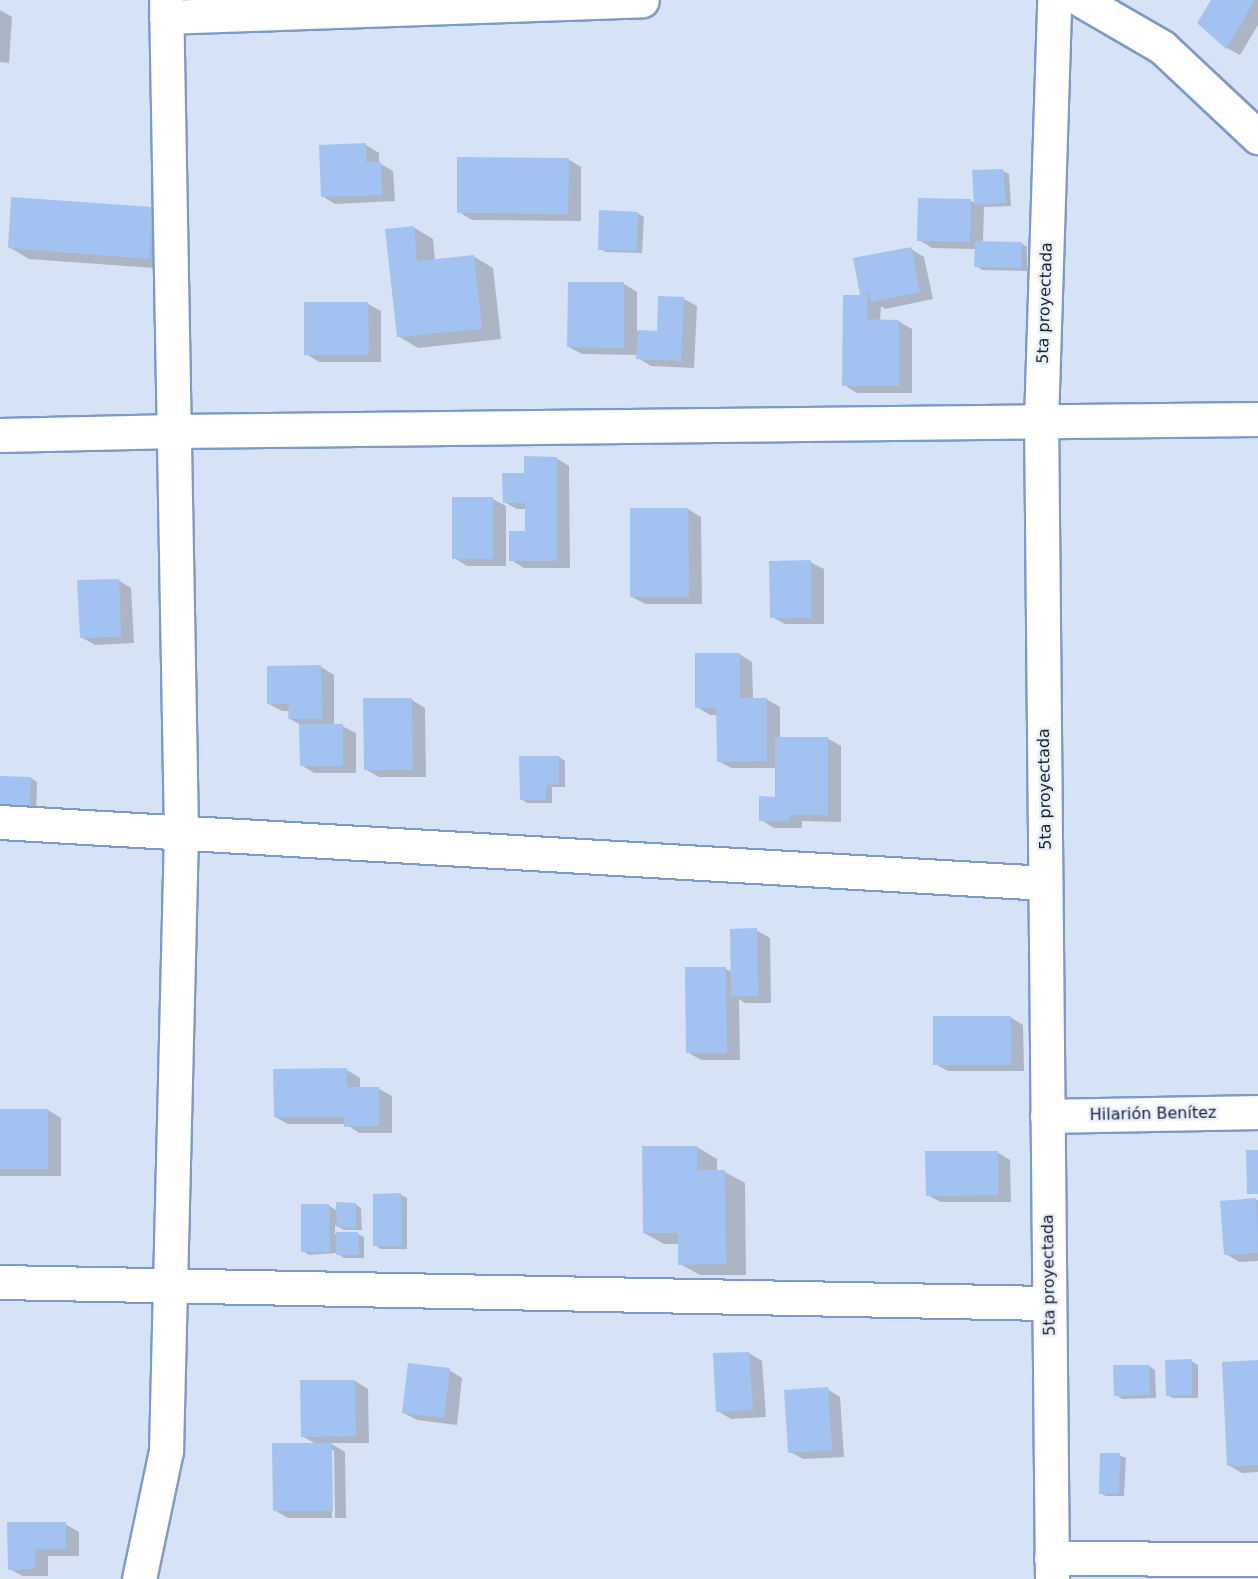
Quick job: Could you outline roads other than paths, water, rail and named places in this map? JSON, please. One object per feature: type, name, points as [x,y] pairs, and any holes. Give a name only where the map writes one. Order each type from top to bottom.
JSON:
[{"type":"street","points":[[139,1579],[166,1451],[181,832],[176,431],[166,9],[642,0]]},
{"type":"street","name":"5ta proyectada","points":[[1052,1569],[1041,422],[1054,0]]},
{"type":"street","points":[[1081,0],[1162,47],[1258,137]]},
{"type":"street","points":[[0,435],[1258,419]]},
{"type":"street","points":[[0,822],[1046,883]]},
{"type":"street","name":"Hilarión Benítez","points":[[1047,1116],[1258,1112]]},
{"type":"street","points":[[0,1282],[1049,1303]]},
{"type":"street","points":[[1052,1569],[1258,1559]]}]
